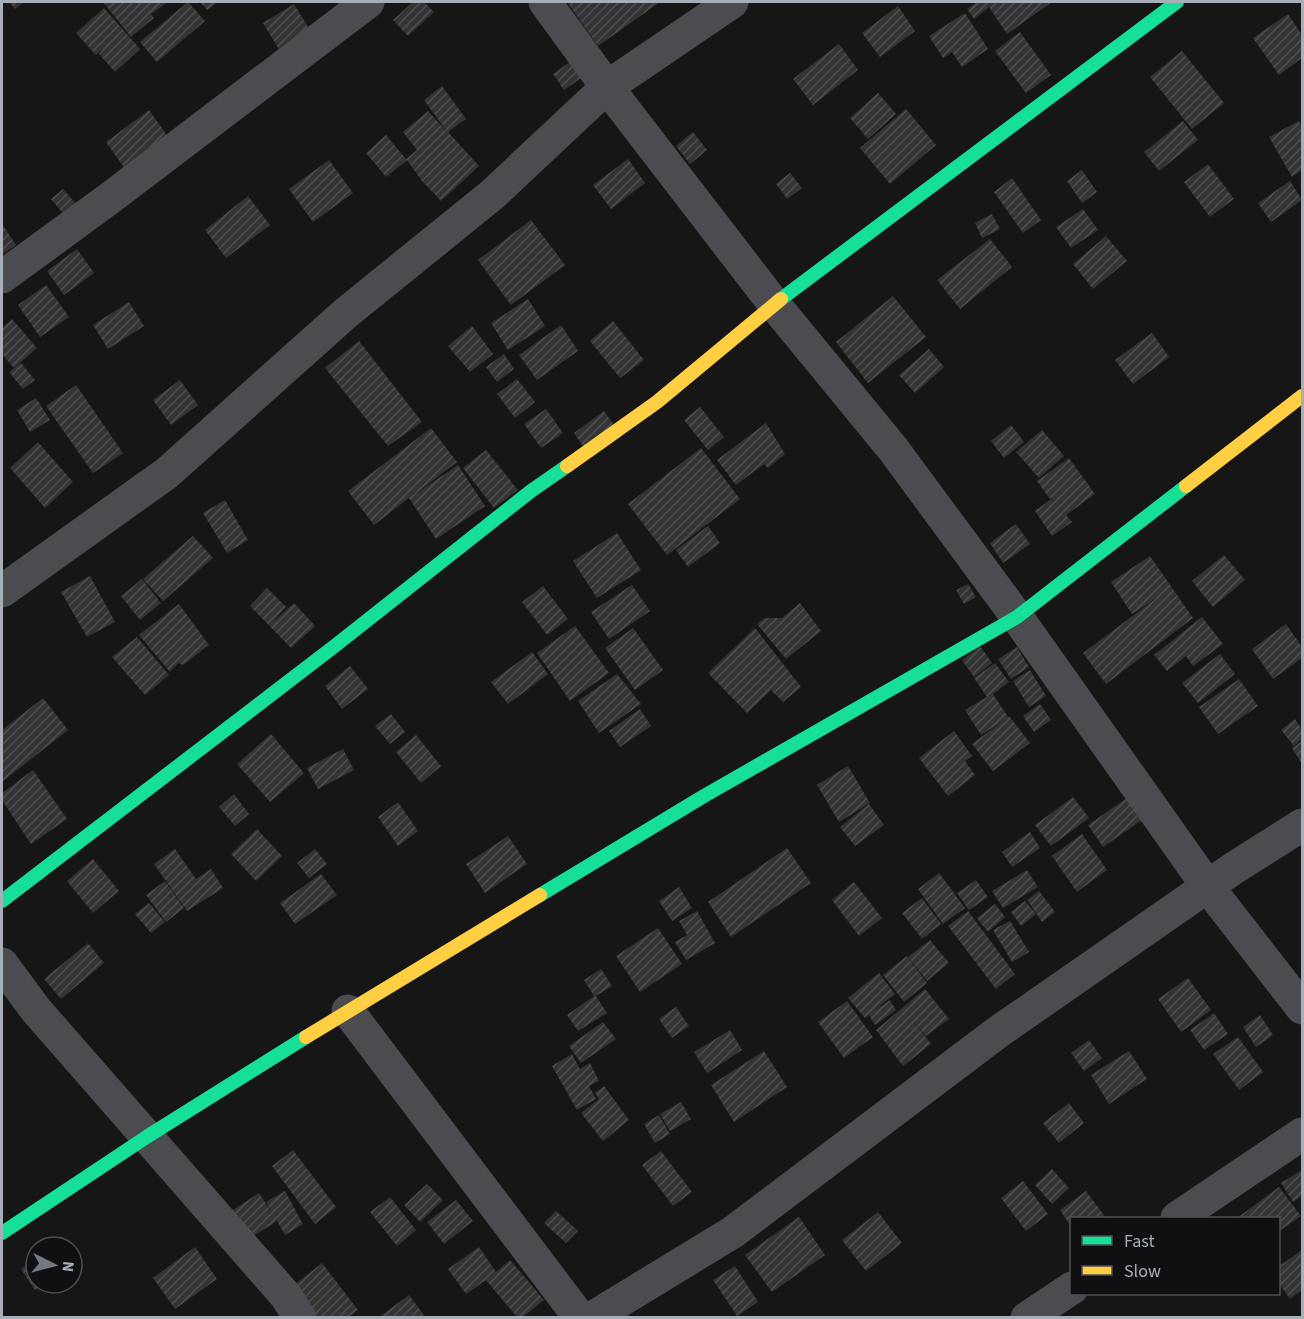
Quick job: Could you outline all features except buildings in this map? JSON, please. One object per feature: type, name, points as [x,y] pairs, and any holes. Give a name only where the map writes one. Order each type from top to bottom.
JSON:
[{"type":"street","points":[[2,277],[368,2]]},
{"type":"street","points":[[545,2],[607,87],[774,304],[893,449],[1017,617],[1208,887],[1302,1008]]},
{"type":"street","points":[[2,591],[167,473],[346,313],[493,194],[607,87],[732,2]]},
{"type":"street","points":[[2,901],[327,652],[531,491],[657,402],[774,304],[1177,2]]},
{"type":"street","points":[[2,1233],[148,1136],[348,1011],[704,796],[1017,617],[1302,396]]},
{"type":"street","points":[[592,1317],[733,1232],[998,1032],[1234,868],[1302,825]]},
{"type":"street","points":[[2,964],[36,1010],[286,1296],[300,1317]]},
{"type":"street","points":[[348,1011],[580,1317]]},
{"type":"street","points":[[1178,1217],[1302,1134]]},
{"type":"street","points":[[1027,1317],[1070,1289]]},
{"type":"traffic: fast","points":[[781,299],[1177,2]]},
{"type":"traffic: fast","points":[[2,901],[336,645],[531,491],[567,466]]},
{"type":"traffic: fast","points":[[540,895],[704,796],[1017,617],[1186,486]]},
{"type":"traffic: fast","points":[[2,1233],[148,1136],[306,1037]]},
{"type":"traffic: slow","points":[[567,466],[657,402],[781,299]]},
{"type":"traffic: slow","points":[[1186,486],[1302,396]]},
{"type":"traffic: slow","points":[[306,1037],[540,895]]}]
